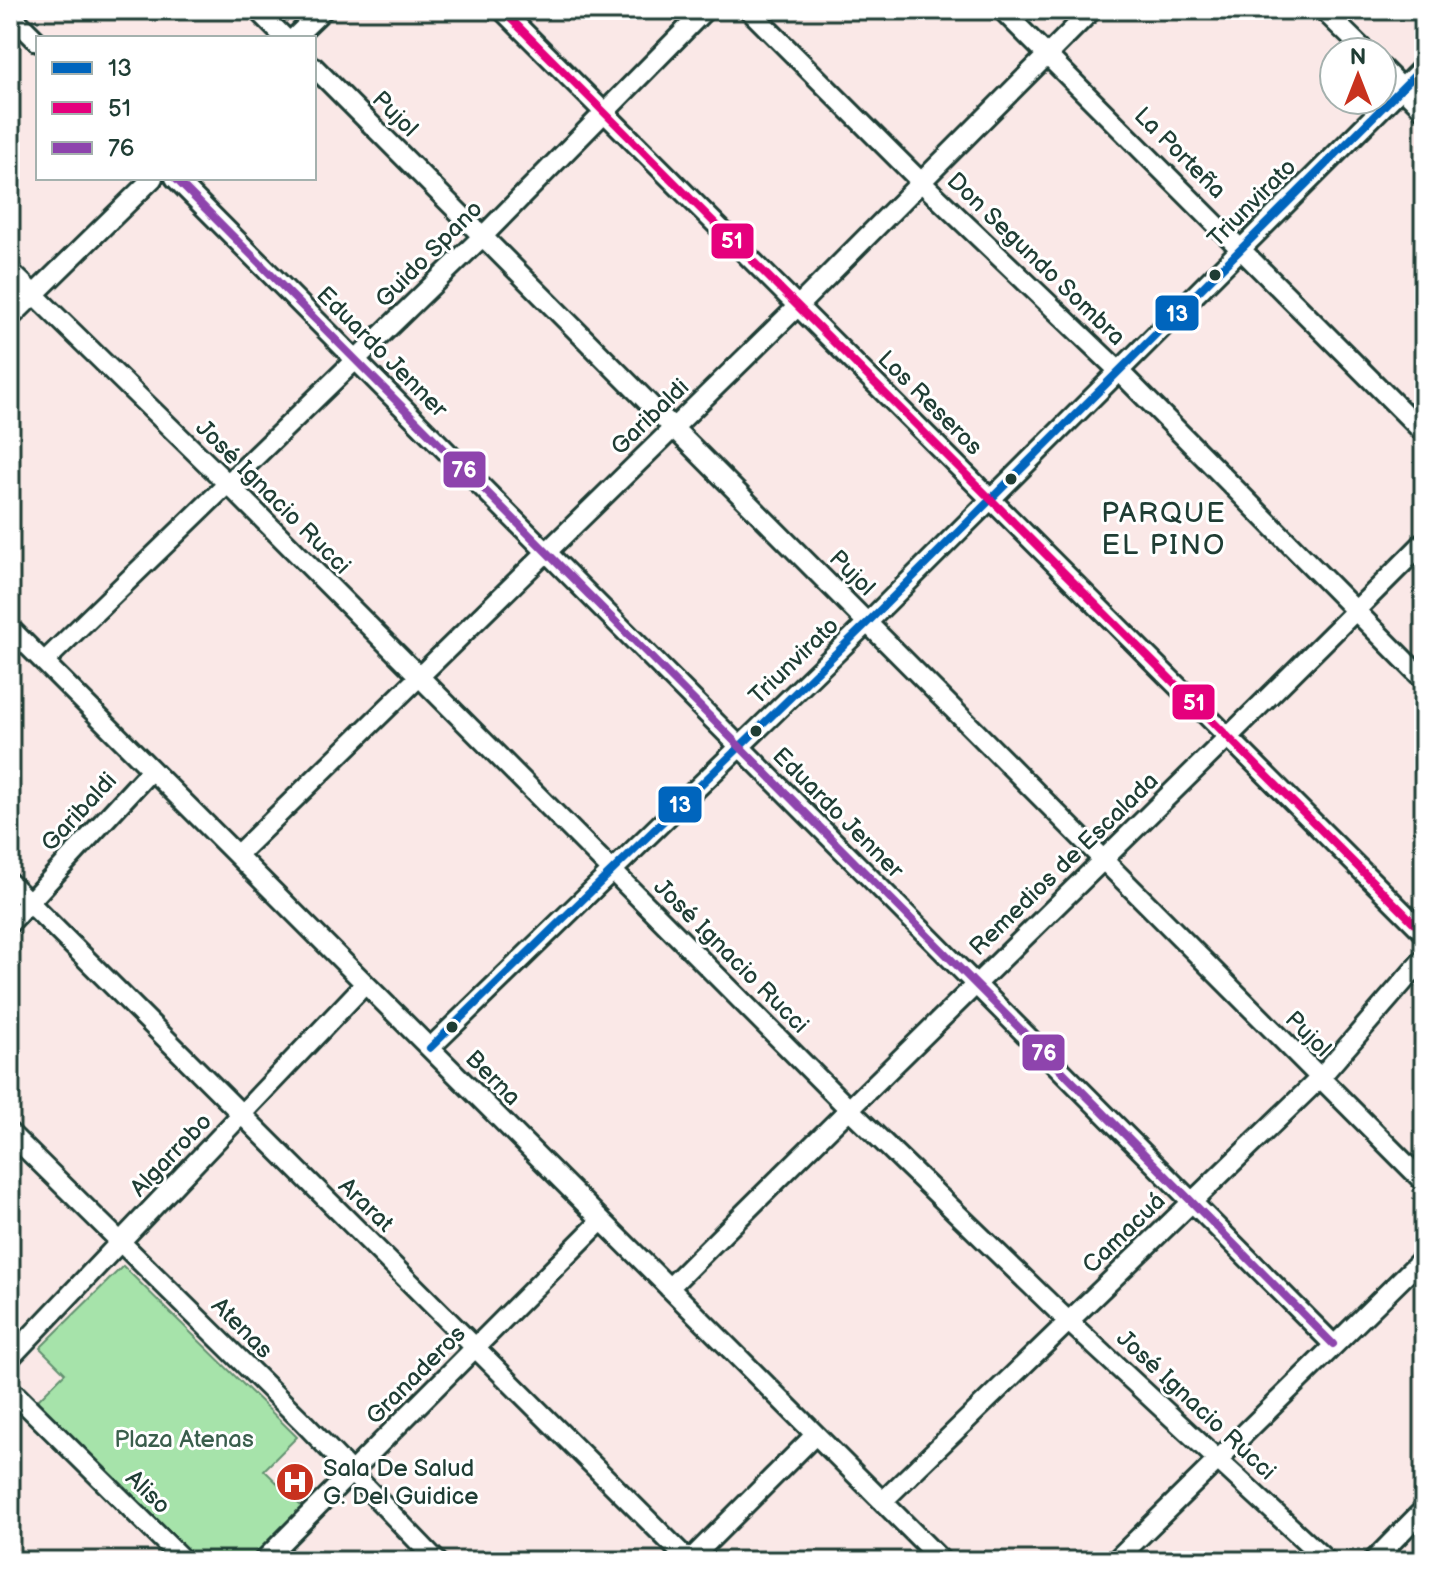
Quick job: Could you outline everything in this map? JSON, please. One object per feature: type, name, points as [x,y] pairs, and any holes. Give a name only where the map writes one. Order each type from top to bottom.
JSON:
[{"type":"street","points":[[257,10],[283,36]]},
{"type":"street","points":[[296,36],[323,10]]},
{"type":"street","name":"Los Reseros","points":[[502,10],[1424,933]]},
{"type":"street","name":"Guido Spano","points":[[44,662],[483,236],[705,10]]},
{"type":"street","name":"Don Segundo Sombra","points":[[749,10],[920,181],[1119,371],[1424,680]]},
{"type":"street","name":"La Porteña","points":[[1002,10],[1424,433]]},
{"type":"street","name":"Garibaldi","points":[[238,854],[799,305],[1092,10]]},
{"type":"street","points":[[1323,10],[1350,36]]},
{"type":"street","points":[[10,14],[36,40]]},
{"type":"street","name":"Triunvirato","points":[[430,1048],[868,622],[1424,66]]},
{"type":"street","name":"Pujol","points":[[316,69],[868,622],[1102,862],[1424,1182]]},
{"type":"street","points":[[1398,84],[1424,110]]},
{"type":"street","points":[[10,318],[151,180]]},
{"type":"street","name":"Eduardo Jenner","points":[[177,180],[357,359],[544,553],[1333,1344]]},
{"type":"street","name":"José Ignacio Rucci","points":[[10,271],[227,483],[848,1108],[1067,1320],[1327,1561]]},
{"type":"street","name":"Remedios de Escalada","points":[[669,1288],[1424,542]]},
{"type":"street","name":"Berna","points":[[10,628],[942,1561]]},
{"type":"street","name":"Garibaldi","points":[[10,923],[151,770]]},
{"type":"street","name":"Ararat","points":[[10,883],[689,1561]]},
{"type":"street","name":"Camacuá","points":[[883,1501],[1319,1079],[1424,958]]},
{"type":"street","name":"Algarrobo","points":[[10,1358],[365,984]]},
{"type":"street","name":"Atenas","points":[[10,1133],[437,1561]]},
{"type":"street","name":"Granaderos","points":[[263,1561],[601,1221]]},
{"type":"street","points":[[1115,1561],[1424,1257]]},
{"type":"street","name":"Aliso","points":[[10,1389],[184,1561]]},
{"type":"street","points":[[689,1561],[815,1435]]},
{"type":"street","points":[[1373,1561],[1424,1509]]},
{"type":"green space","name":"Plaza Atenas","points":[[123,1266],[297,1437],[264,1470],[302,1507],[248,1561],[195,1561],[35,1403],[65,1373],[40,1348]]},
{"type":"transit line","name":"51","points":[[502,10],[1424,933]]},
{"type":"transit line","name":"13","points":[[430,1048],[868,622],[1424,66]]},
{"type":"transit line","name":"76","points":[[177,180],[1333,1344]]},
{"type":"place","name":"Sala De Salud G. Del Guidice","points":[[295,1482]]},
{"type":"district","name":"PARQUE EL PINO","points":[[1164,529]]}]
